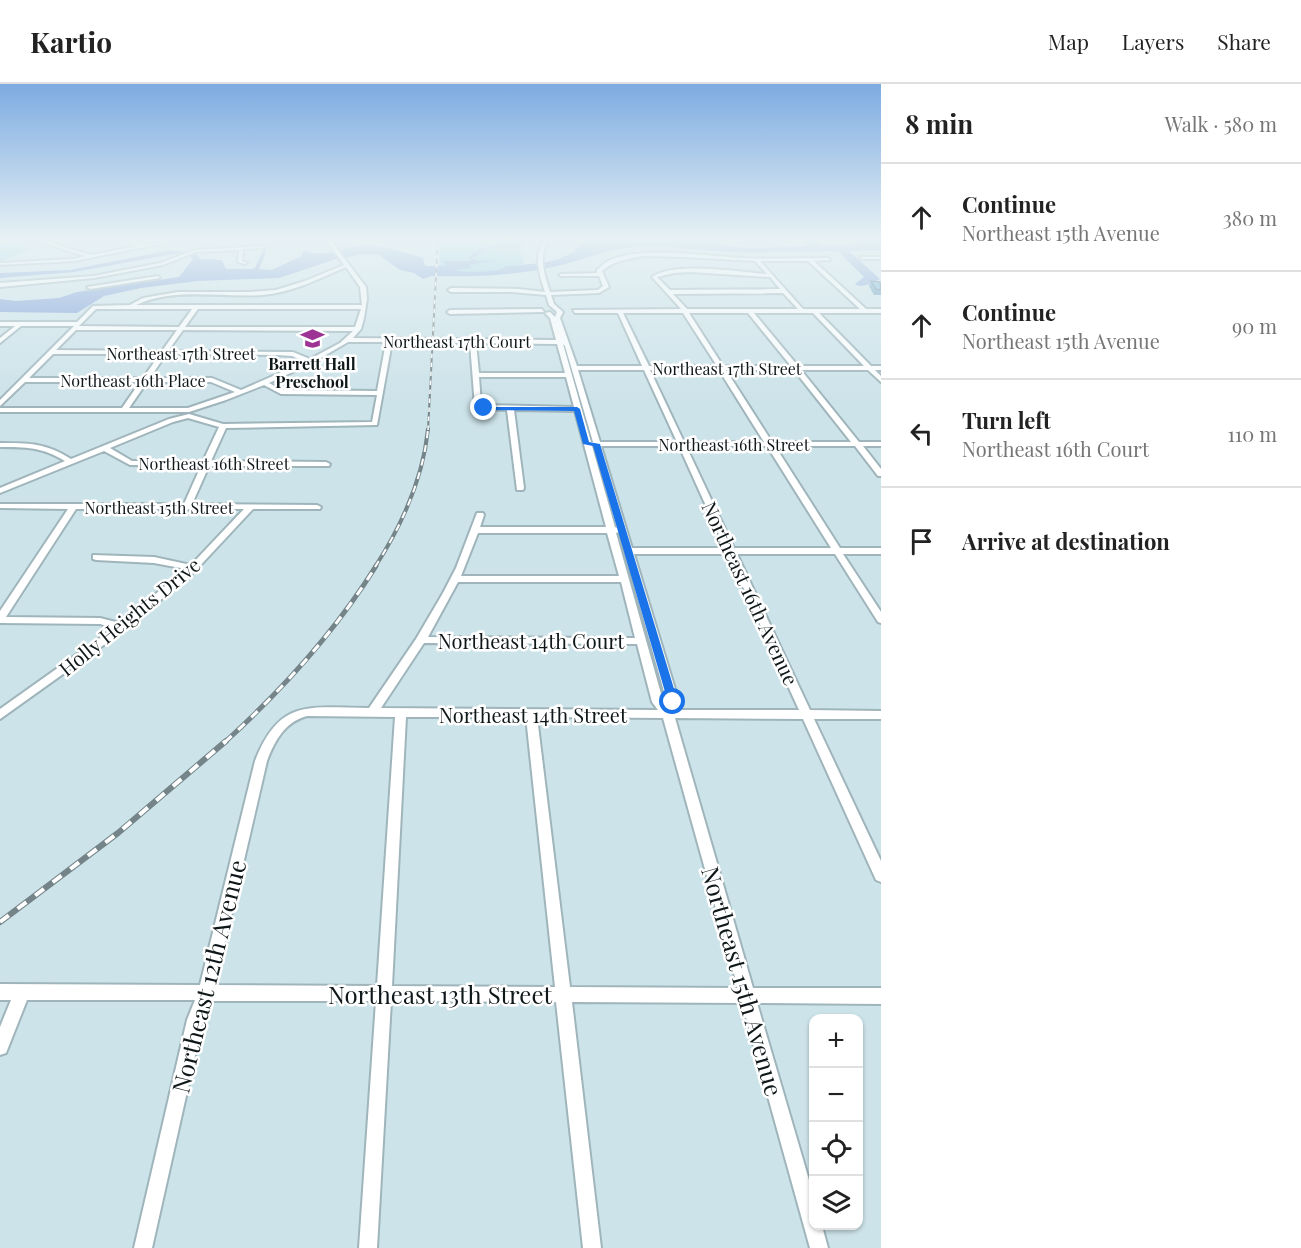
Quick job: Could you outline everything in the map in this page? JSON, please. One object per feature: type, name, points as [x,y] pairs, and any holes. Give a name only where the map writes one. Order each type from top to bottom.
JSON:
[{"type":"street","points":[[129,306],[146,299],[166,295],[249,295],[269,292]]},
{"type":"street","points":[[303,292],[303,307]]},
{"type":"street","points":[[0,491],[327,354],[348,340],[358,329],[363,307],[363,292]]},
{"type":"street","points":[[534,292],[564,292]]},
{"type":"street","points":[[668,292],[685,311],[881,621]]},
{"type":"street","points":[[785,292],[802,311]]},
{"type":"street","points":[[845,292],[865,311]]},
{"type":"street","name":"Northeast 15th Avenue","points":[[546,293],[548,310],[553,318],[658,702],[668,715],[819,1248]]},
{"type":"street","points":[[0,404],[95,307],[363,307]]},
{"type":"street","points":[[124,410],[196,307]]},
{"type":"street","points":[[450,312],[548,310],[880,312]]},
{"type":"street","name":"Northeast 15th Avenue","points":[[559,311],[557,318],[574,368],[673,702],[668,715]]},
{"type":"street","name":"Northeast 16th Avenue","points":[[620,311],[881,876]]},
{"type":"street","points":[[750,311],[881,474]]},
{"type":"street","points":[[814,311],[881,380]]},
{"type":"street","name":"Northeast 17th Court","points":[[0,324],[358,329]]},
{"type":"street","points":[[0,341],[20,324]]},
{"type":"street","name":"Northeast 17th Court","points":[[348,340],[566,342]]},
{"type":"street","points":[[0,410],[171,410],[190,413],[214,425],[223,426],[375,424],[389,341]]},
{"type":"street","points":[[473,342],[477,407],[577,409]]},
{"type":"street","name":"Northeast 17th Street","points":[[51,352],[286,353],[310,362]]},
{"type":"street","name":"Northeast 17th Street","points":[[574,368],[881,368]]},
{"type":"street","points":[[475,375],[567,375]]},
{"type":"street","name":"Northeast 16th Place","points":[[24,380],[212,380],[240,392]]},
{"type":"street","points":[[263,382],[281,392],[289,393],[381,393]]},
{"type":"street","points":[[510,409],[520,488]]},
{"type":"street","points":[[186,508],[223,426]]},
{"type":"street","name":"Northeast 16th Street","points":[[586,444],[881,444]]},
{"type":"street","points":[[0,445],[31,445],[50,448],[70,462]]},
{"type":"street","name":"Northeast 16th Street","points":[[105,448],[130,463],[326,464]]},
{"type":"street","name":"Northeast 15th Street","points":[[0,506],[317,507]]},
{"type":"street","points":[[0,620],[73,507]]},
{"type":"street","name":"Holly Heights Drive","points":[[0,715],[24,700],[122,627],[194,568],[250,508]]},
{"type":"street","points":[[372,712],[422,640],[456,579],[480,515]]},
{"type":"street","points":[[476,530],[622,530]]},
{"type":"street","points":[[628,551],[881,551]]},
{"type":"street","points":[[96,557],[154,560],[194,568]]},
{"type":"street","points":[[456,579],[624,579]]},
{"type":"street","points":[[0,620],[100,621],[122,627]]},
{"type":"street","name":"Northeast 14th Court","points":[[422,640],[641,640]]},
{"type":"street","name":"Northeast 14th Street","points":[[294,714],[372,712],[881,715]]},
{"type":"street","points":[[368,1248],[400,713]]},
{"type":"street","name":"Northeast 12th Avenue","points":[[143,1248],[195,1020],[206,993],[261,761],[267,743],[276,728],[294,714]]},
{"type":"street","points":[[531,714],[592,1248]]},
{"type":"street","name":"Northeast 13th Street","points":[[0,992],[881,996]]},
{"type":"street","points":[[0,1047],[22,992]]},
{"type":"shaded area","points":[[76,292],[121,292],[104,296],[77,313],[0,312],[0,299],[16,301],[59,298]]},
{"type":"railway","points":[[428,430],[435,292]]},
{"type":"railway","points":[[375,567],[410,501],[421,466],[428,429]]},
{"type":"railway","points":[[225,742],[267,702],[325,637],[376,566]]},
{"type":"railway","points":[[0,922],[118,833],[226,741]]},
{"type":"place","name":"Barrett Hall Preschool","points":[[312,338]]},
{"type":"route","points":[[484,408],[577,409],[586,444],[596,444],[673,702]]}]
